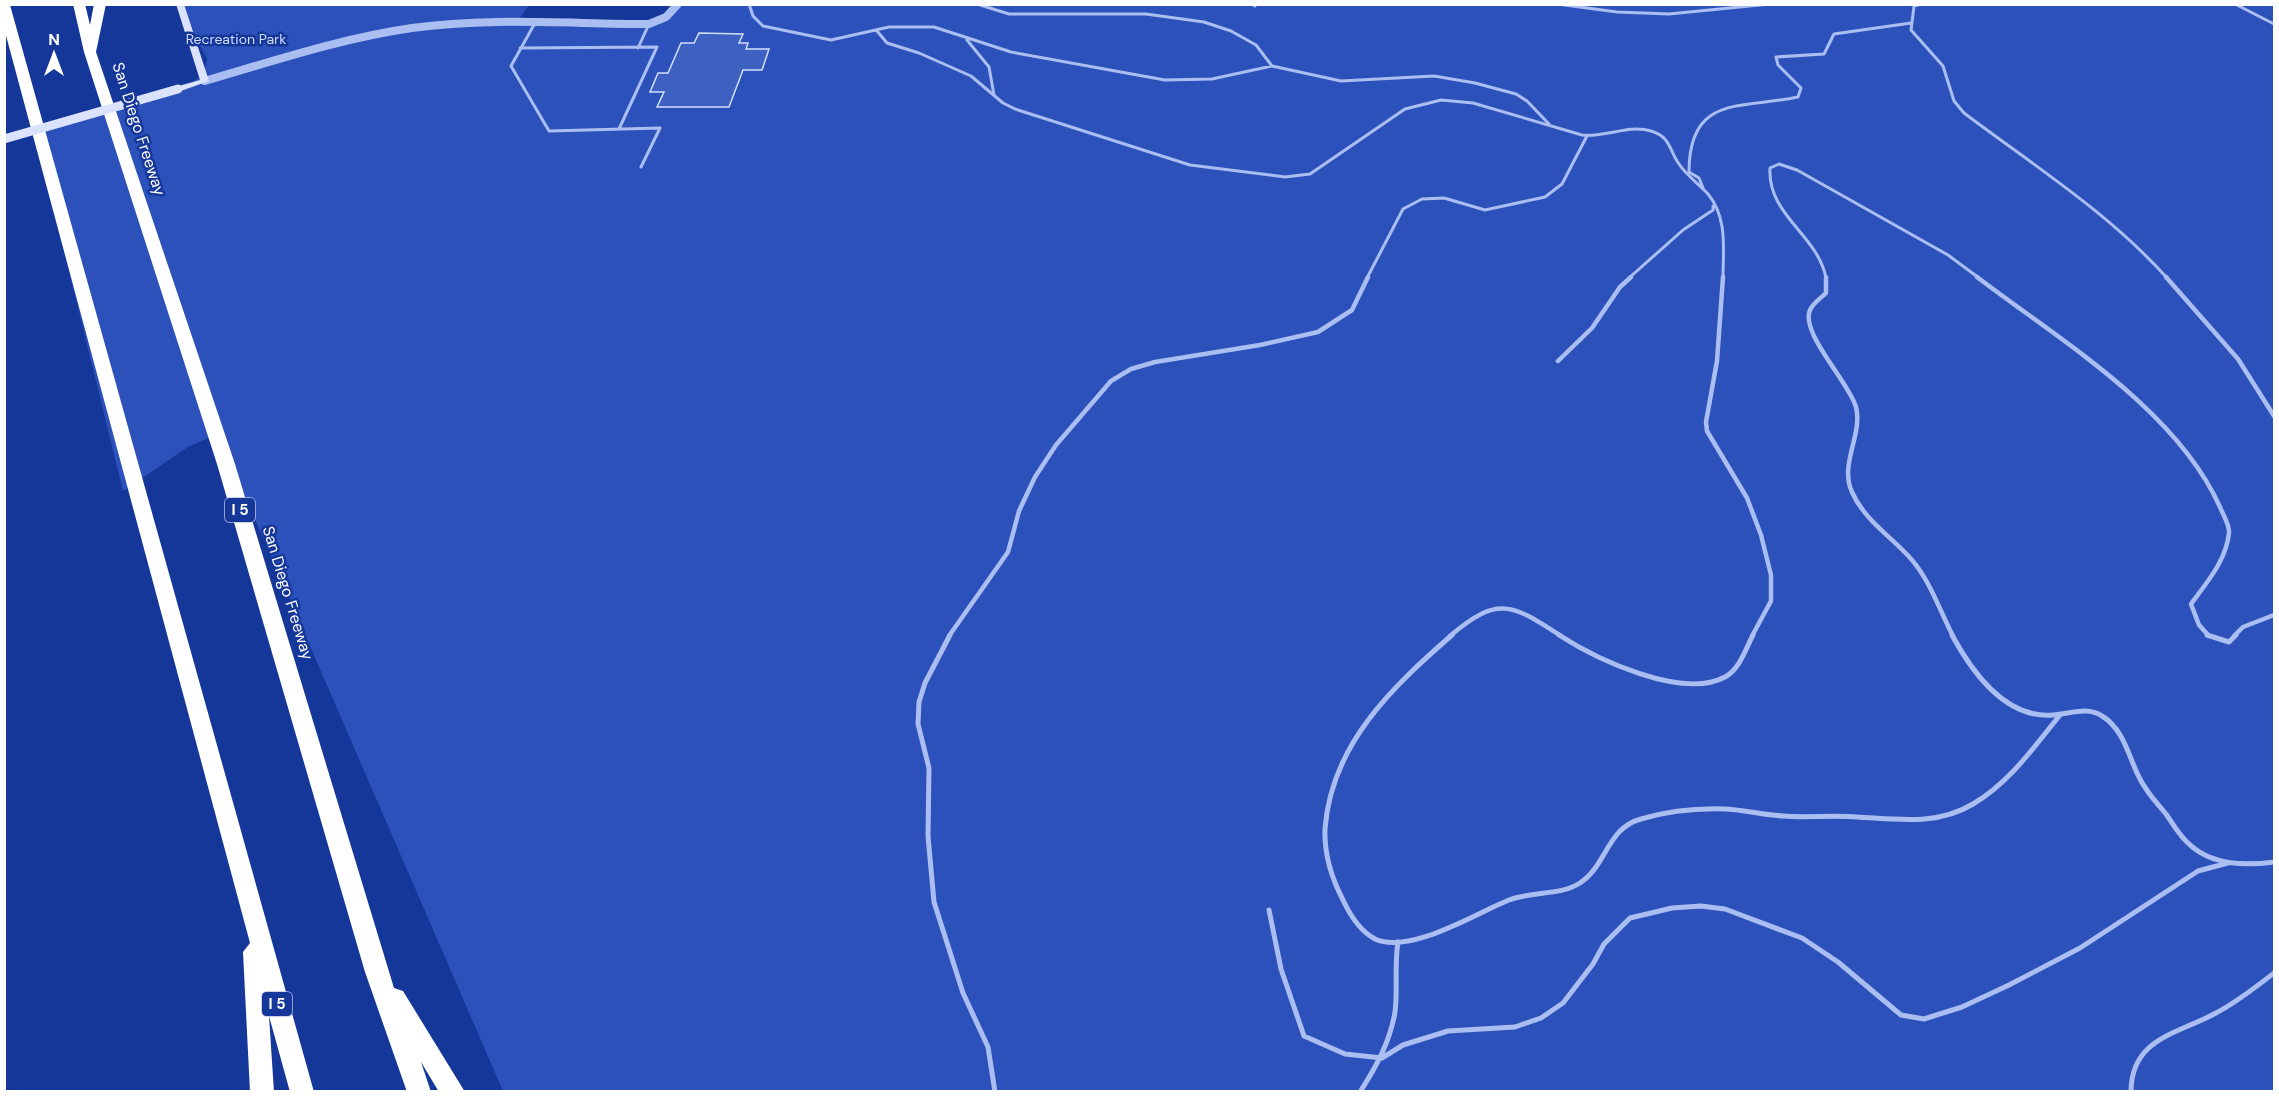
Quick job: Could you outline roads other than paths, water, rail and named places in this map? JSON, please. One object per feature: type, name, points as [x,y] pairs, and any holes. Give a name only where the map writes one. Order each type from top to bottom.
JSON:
[{"type":"highway","name":"San Diego Freeway","points":[[80,4],[90,52],[226,464],[377,972],[419,1092]]},
{"type":"highway","points":[[90,52],[100,4]]},
{"type":"highway","name":"I 5","points":[[4,5],[302,1092]]},
{"type":"highway","points":[[253,917],[262,1092]]},
{"type":"highway","points":[[377,972],[453,1092]]},
{"type":"main road","points":[[4,139],[205,81],[180,4]]},
{"type":"street","points":[[205,81],[378,34],[436,25],[649,24],[657,22],[676,9],[678,4]]},
{"type":"lane","points":[[749,4],[757,21],[772,28],[803,32],[831,40],[904,26],[926,26],[947,30],[965,39],[1042,59],[1165,80],[1212,79],[1272,66],[1341,81],[1434,76],[1475,83],[1516,94],[1527,101],[1551,125]]},
{"type":"lane","points":[[977,4],[1009,14],[1144,13],[1202,18],[1258,46],[1272,66]]},
{"type":"lane","points":[[1557,4],[1617,12],[1669,14],[1770,4]]},
{"type":"lane","points":[[1921,4],[1913,5],[1911,30],[1943,66],[1954,101],[1964,113],[2010,150],[2080,199],[2147,255],[2248,370],[2264,404],[2274,416]]},
{"type":"lane","points":[[2235,4],[2274,24]]},
{"type":"lane","points":[[535,23],[511,66],[549,130],[660,128],[641,168]]},
{"type":"lane","points":[[1704,190],[1699,178],[1689,172],[1697,129],[1701,123],[1711,114],[1742,103],[1798,97],[1801,88],[1778,65],[1776,57],[1818,56],[1828,50],[1834,34],[1911,23]]},
{"type":"lane","points":[[638,48],[649,24]]},
{"type":"lane","points":[[877,31],[887,43],[919,53],[971,76],[1002,103],[1190,165],[1285,177],[1311,174],[1405,109],[1419,102],[1438,100],[1474,102],[1506,115],[1587,136],[1631,128],[1660,134],[1671,142],[1678,165],[1704,190],[1720,215],[1724,300],[1722,339],[1706,422],[1707,431],[1742,488],[1756,522],[1773,592],[1769,606],[1739,661],[1728,676],[1710,682],[1688,685],[1663,680],[1600,656],[1573,644],[1522,612],[1505,608],[1490,608],[1476,614],[1449,637],[1350,743],[1341,762],[1329,807],[1325,838],[1327,861],[1349,913],[1364,932],[1381,941],[1398,942],[1458,924],[1513,898],[1581,884],[1603,856],[1619,827],[1627,822],[1677,812],[1716,809],[1790,817],[1840,816],[1898,820],[1948,817],[1992,792],[2060,715]]},
{"type":"lane","points":[[965,39],[989,67],[994,95]]},
{"type":"lane","points":[[520,48],[657,47],[620,129]]},
{"type":"lane","points":[[995,1092],[988,1047],[963,993],[934,902],[928,836],[929,768],[918,724],[919,702],[925,683],[948,637],[1008,552],[1019,511],[1035,477],[1056,445],[1111,381],[1131,369],[1155,362],[1318,332],[1352,310],[1374,264],[1395,229],[1402,209],[1410,203],[1422,199],[1444,198],[1485,210],[1545,196],[1562,184],[1587,136]]},
{"type":"lane","points":[[2274,615],[2243,627],[2229,642],[2208,637],[2199,626],[2191,604],[2223,560],[2230,530],[2208,481],[2146,408],[1948,255],[1797,170],[1774,165],[1769,171],[1772,193],[1826,270],[1826,293],[1811,309],[1809,324],[1849,390],[1856,408],[1849,472],[1851,489],[1870,516],[1910,555],[1975,671],[2009,703],[2043,715],[2060,715],[2087,708],[2102,715],[2116,727],[2137,776],[2151,798],[2191,846],[2207,856],[2228,863],[2255,865],[2274,862]]},
{"type":"lane","points":[[1558,361],[1592,328],[1620,287],[1683,230],[1713,210],[1713,203]]},
{"type":"lane","points":[[1269,910],[1281,969],[1304,1036],[1345,1054],[1382,1058],[1403,1045],[1448,1031],[1515,1027],[1541,1018],[1563,1003],[1593,964],[1604,944],[1630,918],[1672,908],[1701,906],[1725,909],[1802,938],[1838,962],[1900,1015],[1924,1019],[1962,1006],[2009,985],[2080,948],[2198,871],[2228,863]]},
{"type":"lane","points":[[1360,1092],[1382,1058],[1395,1011],[1394,967],[1398,942]]},
{"type":"lane","points":[[2131,1092],[2135,1061],[2144,1050],[2162,1038],[2216,1014],[2274,973]]},
{"type":"park label","name":"Recreation Park","points":[[236,39]]}]
